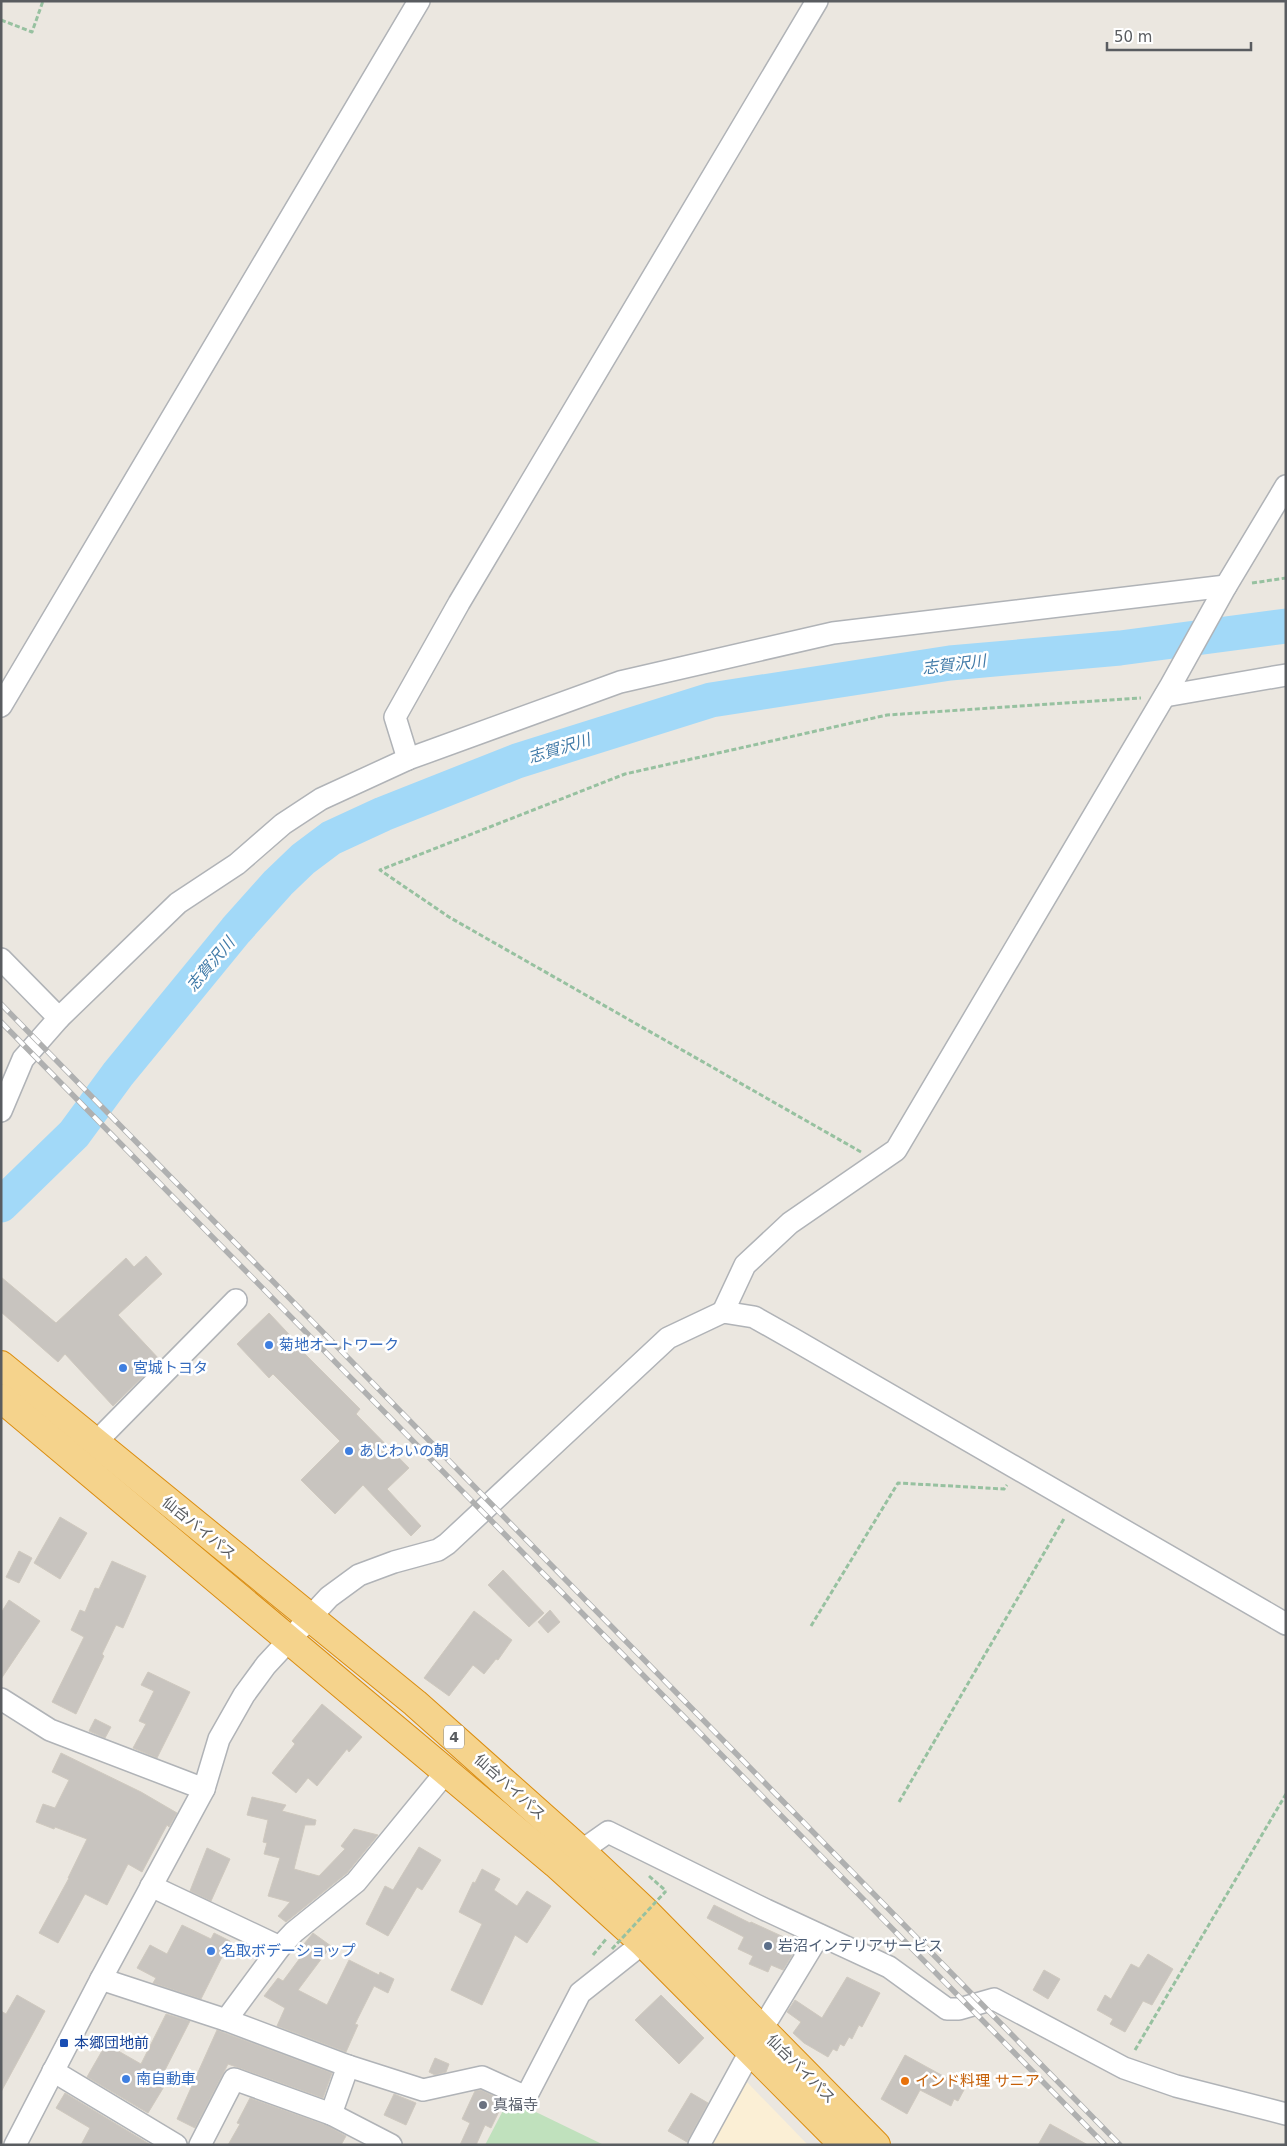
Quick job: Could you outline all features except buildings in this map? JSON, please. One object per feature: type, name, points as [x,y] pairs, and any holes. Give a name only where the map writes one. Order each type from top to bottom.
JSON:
[{"type":"highway","name":"仙台バイパス","points":[[1,1365],[415,1703],[581,1851],[647,1913],[844,2145]]},
{"type":"highway","name":"仙台バイパス","points":[[1,1398],[556,1864],[643,1943],[876,2145]]},
{"type":"street","points":[[1,706],[419,1]]},
{"type":"street","points":[[408,759],[395,717],[464,594],[817,1]]},
{"type":"street","points":[[723,1312],[745,1265],[790,1223],[896,1150],[1168,691],[1224,590],[1286,486]]},
{"type":"street","points":[[1,1111],[23,1059],[59,1018],[178,903],[237,864],[283,824],[321,798],[408,759],[620,682],[833,633],[1224,590]]},
{"type":"street","points":[[1168,691],[1286,675]]},
{"type":"street","points":[[1,959],[59,1018]]},
{"type":"street","points":[[95,1443],[236,1300]]},
{"type":"street","points":[[15,2145],[101,1978],[204,1789],[220,1740],[240,1702],[266,1665],[329,1598],[359,1575],[394,1562],[438,1550],[447,1544],[668,1338],[723,1312],[754,1317],[1286,1624]]},
{"type":"street","points":[[1,1699],[50,1730],[204,1789]]},
{"type":"street","points":[[226,2020],[280,1947],[294,1932],[356,1882],[446,1772]]},
{"type":"street","points":[[581,1851],[608,1832],[889,1967],[947,2009],[958,2009],[994,1999],[1124,2068],[1176,2086],[1286,2114]]},
{"type":"street","points":[[152,1886],[280,1947]]},
{"type":"street","points":[[699,2145],[756,2040],[819,1935]]},
{"type":"street","points":[[101,1978],[226,2020],[348,2066],[423,2090],[482,2077],[526,2097],[580,1993],[643,1943]]},
{"type":"street","points":[[331,2114],[348,2066]]},
{"type":"street","points":[[54,2071],[176,2145]]},
{"type":"street","points":[[200,2145],[234,2079],[331,2114],[391,2145]]},
{"type":"path","points":[[1,20],[32,32],[43,1]]},
{"type":"path","points":[[1224,590],[1286,578]]},
{"type":"path","points":[[879,1162],[449,917],[380,870],[625,774],[878,717],[1168,691]]},
{"type":"path","points":[[811,1626],[898,1483],[1004,1489],[1017,1468]]},
{"type":"path","points":[[899,1802],[1074,1501]]},
{"type":"path","points":[[1124,2068],[1286,1794]]},
{"type":"path","points":[[612,1949],[666,1891]]},
{"type":"shaded area","points":[[743,2078],[808,2145],[705,2145]]},
{"type":"green space","points":[[509,2099],[604,2145],[485,2145]]},
{"type":"waterway","name":"志賀沢川","points":[[1,1205],[74,1134],[118,1074],[236,930],[278,883],[303,859],[331,838],[383,814],[517,761],[711,700],[950,663],[1120,648],[1286,626]]},
{"type":"railway","points":[[1,1004],[1120,2145]]},
{"type":"railway","points":[[1,1022],[1105,2145]]},
{"type":"place","name":"菊地オートワーク","points":[[269,1345]]},
{"type":"place","name":"宮城トヨタ","points":[[123,1368]]},
{"type":"place","name":"あじわいの朝","points":[[349,1451]]},
{"type":"place","name":"岩沼インテリアサービス","points":[[768,1946]]},
{"type":"place","name":"名取ボデーショップ","points":[[211,1951]]},
{"type":"place","name":"本郷団地前","points":[[64,2043]]},
{"type":"place","name":"南自動車","points":[[126,2079]]},
{"type":"place","name":"インド料理 サニア","points":[[905,2081]]},
{"type":"place","name":"真福寺","points":[[483,2105]]}]
